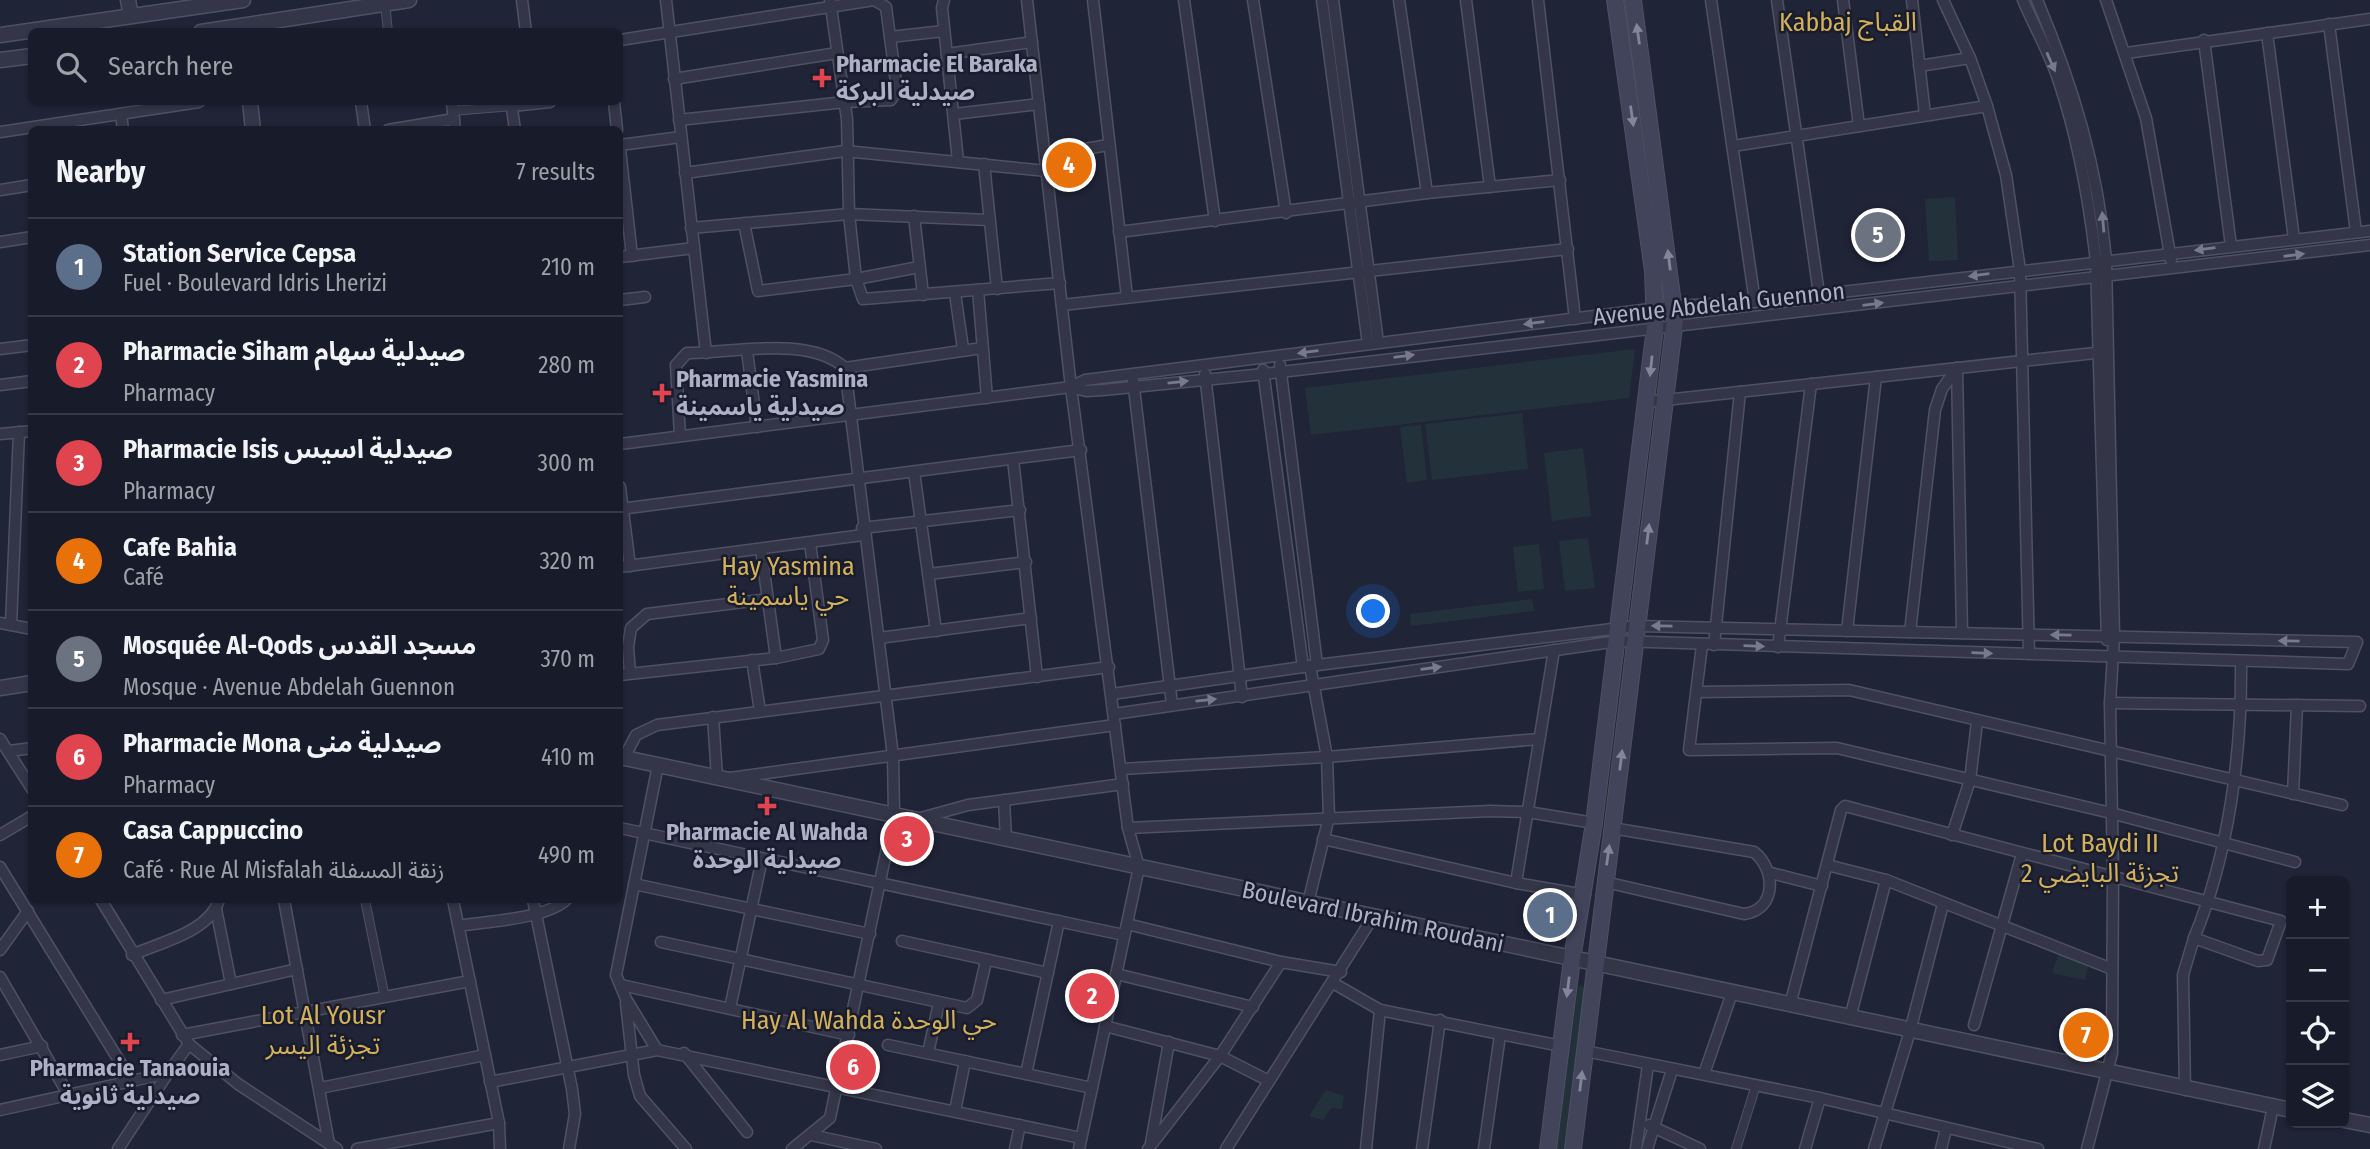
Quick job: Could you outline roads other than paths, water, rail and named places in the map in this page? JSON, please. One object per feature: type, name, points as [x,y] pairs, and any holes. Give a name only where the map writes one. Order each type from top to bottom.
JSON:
[{"type":"main road","points":[[1573,1149],[1637,634],[1655,401],[1653,271],[1615,0]]},
{"type":"main road","points":[[1548,1149],[1618,635],[1655,401],[1674,327],[1674,306],[1633,0]]},
{"type":"street","points":[[128,0],[131,16]]},
{"type":"street","points":[[245,28],[409,0]]},
{"type":"street","points":[[522,0],[526,28]]},
{"type":"street","points":[[666,0],[706,353]]},
{"type":"street","points":[[944,0],[944,31],[958,161]]},
{"type":"street","points":[[490,1082],[657,1050],[684,1053],[1020,1125],[1080,1143],[1139,867],[1128,828],[1110,667],[1071,387],[1027,0]]},
{"type":"street","points":[[1093,0],[1127,297]]},
{"type":"street","points":[[1184,0],[1215,221]]},
{"type":"street","points":[[1253,0],[1286,213]]},
{"type":"street","points":[[1322,0],[1339,85],[1373,343]]},
{"type":"street","points":[[1333,0],[1339,85]]},
{"type":"street","points":[[1399,0],[1427,193]]},
{"type":"street","points":[[1466,0],[1490,187]]},
{"type":"street","points":[[1538,0],[1574,318]]},
{"type":"street","points":[[1711,0],[1755,302]]},
{"type":"street","points":[[1777,0],[1819,294]]},
{"type":"street","points":[[1843,0],[1859,126]]},
{"type":"street","points":[[1912,0],[1925,115]]},
{"type":"street","points":[[1943,0],[1970,58],[1987,106],[2006,176],[2020,270],[2029,654]]},
{"type":"street","points":[[2023,0],[2057,77],[2080,156],[2101,261]]},
{"type":"street","points":[[2038,0],[2067,73],[2091,155],[2102,209],[2101,277],[2111,657],[2112,969],[2109,1073],[2087,1149]]},
{"type":"street","points":[[2106,0],[2146,118],[2172,269]]},
{"type":"street","points":[[48,28],[239,1],[239,28]]},
{"type":"street","points":[[623,40],[831,3],[880,1],[886,7],[897,90],[894,98],[679,120]]},
{"type":"street","points":[[385,3],[388,28]]},
{"type":"street","points":[[831,3],[845,102],[849,214],[860,296],[866,300],[1060,283]]},
{"type":"street","points":[[2126,53],[2203,40],[2370,19]]},
{"type":"street","points":[[2329,24],[2356,232]]},
{"type":"street","points":[[0,35],[28,31]]},
{"type":"street","points":[[890,37],[944,31]]},
{"type":"street","points":[[2267,33],[2294,239]]},
{"type":"street","points":[[2203,40],[2231,246]]},
{"type":"street","points":[[947,54],[1032,42]]},
{"type":"street","points":[[674,79],[837,52]]},
{"type":"street","points":[[0,60],[28,56]]},
{"type":"street","points":[[1919,66],[1970,58]]},
{"type":"street","points":[[954,114],[1039,104]]},
{"type":"street","points":[[40,126],[180,105]]},
{"type":"street","points":[[250,105],[253,126]]},
{"type":"street","points":[[361,105],[364,126]]},
{"type":"street","points":[[413,126],[506,105]]},
{"type":"street","points":[[511,105],[514,126]]},
{"type":"street","points":[[614,105],[617,126]]},
{"type":"street","points":[[1734,146],[1987,106]]},
{"type":"street","points":[[121,114],[123,126]]},
{"type":"street","points":[[0,132],[28,128]]},
{"type":"street","points":[[623,147],[681,137]]},
{"type":"street","points":[[1045,156],[1108,145]]},
{"type":"street","points":[[685,173],[845,151],[1047,170]]},
{"type":"street","points":[[984,164],[997,289]]},
{"type":"street","points":[[1119,232],[1286,213],[1427,193],[1560,180]]},
{"type":"street","points":[[0,190],[28,186]]},
{"type":"street","points":[[623,207],[632,256]]},
{"type":"street","points":[[691,228],[849,214],[989,220]]},
{"type":"street","points":[[914,216],[923,295]]},
{"type":"street","points":[[744,223],[758,291],[856,279],[919,267]]},
{"type":"street","name":"Avenue Abdelah Guennon","points":[[623,444],[988,398],[1071,387],[1085,380],[1574,318],[1674,306],[1755,302],[2370,230]]},
{"type":"street","points":[[0,242],[28,238]]},
{"type":"street","name":"Avenue Abdelah Guennon","points":[[1071,387],[1086,391],[1264,374],[2370,245]]},
{"type":"street","points":[[623,257],[694,248]]},
{"type":"street","points":[[1062,305],[1567,249]]},
{"type":"street","points":[[978,290],[988,398]]},
{"type":"street","points":[[955,293],[963,349]]},
{"type":"street","points":[[623,300],[645,297]]},
{"type":"street","points":[[0,349],[28,346]]},
{"type":"street","points":[[680,436],[676,365],[687,353],[793,348],[817,351],[836,360],[845,368],[856,480],[893,756],[894,815],[830,1118],[792,1149]]},
{"type":"street","points":[[845,368],[982,348]]},
{"type":"street","points":[[747,351],[757,427]]},
{"type":"street","points":[[1655,401],[2103,352]]},
{"type":"street","points":[[1278,356],[1310,666]]},
{"type":"street","points":[[1260,357],[1327,757],[1329,817],[1308,903]]},
{"type":"street","points":[[1203,365],[1242,697]]},
{"type":"street","points":[[1910,632],[1936,410],[1941,389],[1957,368]]},
{"type":"street","points":[[1957,368],[1962,633]]},
{"type":"street","points":[[1132,374],[1172,704]]},
{"type":"street","points":[[1847,631],[1876,377]]},
{"type":"street","points":[[0,385],[28,382]]},
{"type":"street","points":[[1778,647],[1811,384]]},
{"type":"street","points":[[1740,392],[1715,627],[1697,692],[1689,750],[1837,748],[2111,813],[2295,862]]},
{"type":"street","points":[[0,435],[28,431]]},
{"type":"street","points":[[19,432],[5,624],[28,628]]},
{"type":"street","points":[[623,509],[1081,450]]},
{"type":"street","points":[[1013,459],[1037,677]]},
{"type":"street","points":[[914,472],[936,631]]},
{"type":"street","points":[[623,538],[625,567],[810,542],[921,521],[1020,510]]},
{"type":"street","points":[[768,599],[647,614],[631,628],[625,674],[814,652],[822,645],[823,640],[810,542]]},
{"type":"street","points":[[761,549],[776,658]]},
{"type":"street","points":[[929,573],[1026,562]]},
{"type":"street","points":[[878,638],[1031,618]]},
{"type":"street","points":[[713,717],[721,778],[893,756],[1115,720],[1172,704],[1242,697],[1554,650],[1618,635],[1637,634],[1708,645],[2348,664],[2357,642],[1715,627],[1618,635],[1310,666],[1112,694]]},
{"type":"street","points":[[1516,883],[1554,650]]},
{"type":"street","points":[[752,660],[760,711]]},
{"type":"street","points":[[2185,1090],[2183,975],[2194,938],[2210,900],[2234,781],[2241,704],[2241,661]]},
{"type":"street","points":[[623,755],[636,735],[649,727],[1110,667]]},
{"type":"street","points":[[0,688],[28,684]]},
{"type":"street","points":[[1697,692],[1849,690],[2342,805]]},
{"type":"street","points":[[2110,703],[2360,706]]},
{"type":"street","points":[[2293,794],[2297,705]]},
{"type":"street","points":[[1952,835],[1970,780],[1977,722]]},
{"type":"street","points":[[0,739],[28,782]]},
{"type":"street","points":[[1121,769],[1327,757],[1539,739]]},
{"type":"street","points":[[9,751],[28,749]]},
{"type":"street","name":"Boulevard Ibrahim Roudani","points":[[623,757],[2185,1090],[2286,1109]]},
{"type":"street","points":[[657,1050],[626,999],[616,969],[658,765]]},
{"type":"street","points":[[915,819],[968,805],[1123,784]]},
{"type":"street","points":[[1004,800],[1006,839]]},
{"type":"street","points":[[1790,1005],[1840,810],[1845,806],[2022,854],[2210,900],[2281,920],[2282,924],[2263,961],[2194,938]]},
{"type":"street","points":[[1128,828],[1434,811],[1528,812],[1594,823]]},
{"type":"street","points":[[0,835],[28,818]]},
{"type":"street","points":[[1605,882],[1744,914],[1756,911],[1765,903],[1771,873],[1765,861],[1754,852],[1612,828]]},
{"type":"street","points":[[623,829],[1059,921],[1126,929],[1341,972]]},
{"type":"street","points":[[1323,839],[1516,883],[1584,895]]},
{"type":"street","points":[[1974,1025],[2022,854]]},
{"type":"street","points":[[730,1008],[762,859]]},
{"type":"street","points":[[1827,865],[1886,880],[2112,969]]},
{"type":"street","points":[[0,867],[131,1080]]},
{"type":"street","points":[[1771,873],[1822,886]]},
{"type":"street","points":[[1850,1018],[1886,880]]},
{"type":"street","points":[[634,884],[870,934]]},
{"type":"street","points":[[103,903],[186,1040],[238,1084],[333,1147]]},
{"type":"street","points":[[285,903],[333,1147]]},
{"type":"street","points":[[366,903],[385,998]]},
{"type":"street","points":[[454,903],[499,1123],[500,1149]]},
{"type":"street","points":[[534,903],[575,1114],[569,1149]]},
{"type":"street","points":[[459,926],[536,913],[562,903]]},
{"type":"street","points":[[132,955],[193,929],[218,904]]},
{"type":"street","points":[[218,904],[230,984]]},
{"type":"street","points":[[1874,1149],[1910,1031],[1943,904]]},
{"type":"street","points":[[0,950],[28,911]]},
{"type":"street","points":[[1226,1149],[1341,972],[1373,917]]},
{"type":"street","points":[[1026,1074],[1059,921]]},
{"type":"street","points":[[902,941],[1048,973]]},
{"type":"street","points":[[661,943],[967,1008],[975,1004],[986,961]]},
{"type":"street","points":[[1149,1148],[1220,1056],[1281,962]]},
{"type":"street","points":[[161,1000],[297,969]]},
{"type":"street","points":[[1116,974],[1253,1007]]},
{"type":"street","points":[[0,977],[68,1094]]},
{"type":"street","points":[[118,1149],[168,1073],[186,1040],[305,1013],[470,981]]},
{"type":"street","points":[[1334,983],[1380,1010],[1561,1046]]},
{"type":"street","points":[[621,985],[849,1035]]},
{"type":"street","points":[[1704,1074],[1732,993]]},
{"type":"street","points":[[626,999],[640,1096],[684,1147]]},
{"type":"street","points":[[928,1053],[939,1003]]},
{"type":"street","points":[[1366,1149],[1380,1010]]},
{"type":"street","points":[[1422,1149],[1440,1020]]},
{"type":"street","points":[[1105,1026],[1220,1056],[1269,1081]]},
{"type":"street","points":[[1484,1149],[1500,1035]]},
{"type":"street","points":[[1149,1148],[1169,1042]]},
{"type":"street","points":[[888,1045],[1092,1088]]},
{"type":"street","points":[[0,1055],[41,1046]]},
{"type":"street","points":[[1585,1051],[1885,1112],[2010,1146],[2038,1149]]},
{"type":"street","points":[[684,1053],[747,1132]]},
{"type":"street","points":[[320,1088],[485,1055]]},
{"type":"street","points":[[955,1111],[965,1061]]},
{"type":"street","points":[[1636,1149],[1648,1065]]},
{"type":"street","points":[[1647,1149],[1672,1070]]},
{"type":"street","points":[[0,1110],[168,1073]]},
{"type":"street","points":[[1736,1149],[1756,1085]]},
{"type":"street","points":[[1805,1149],[1820,1098]]},
{"type":"street","points":[[2264,1149],[2273,1107]]},
{"type":"street","points":[[2349,1121],[2370,1125]]},
{"type":"street","points":[[357,1149],[499,1123]]},
{"type":"street","points":[[1640,1123],[1700,1149]]},
{"type":"street","points":[[1014,1149],[1020,1125]]},
{"type":"street","points":[[1941,1149],[1946,1129]]},
{"type":"street","points":[[811,1135],[876,1149]]},
{"type":"street","points":[[668,1149],[684,1147]]},
{"type":"place","name":"Pharmacie El Baraka صيدلية البركة","points":[[822,78]]},
{"type":"place","name":"Cafe Bahia","points":[[1069,165]]},
{"type":"place","name":"Mosquée Al-Qods مسجد القدس","points":[[1878,235]]},
{"type":"place","name":"Pharmacie Yasmina صيدلية ياسمينة","points":[[662,393]]},
{"type":"place","name":"Pharmacie Al Wahda صيدلية الوحدة","points":[[767,806]]},
{"type":"place","name":"Pharmacie Isis صيدلية اسيس","points":[[907,839]]},
{"type":"place","name":"Station Service Cepsa","points":[[1550,915]]},
{"type":"place","name":"Pharmacie Siham صيدلية سهام","points":[[1092,996]]},
{"type":"place","name":"Casa Cappuccino","points":[[2086,1035]]},
{"type":"place","name":"Pharmacie Tanaouia صيدلية ثانوية","points":[[130,1042]]},
{"type":"place","name":"Pharmacie Mona صيدلية منى","points":[[853,1067]]},
{"type":"district","name":"Kabbaj القباج","points":[[1848,22]]},
{"type":"district","name":"Hay Yasmina حي ياسمينة","points":[[788,581]]},
{"type":"district","name":"Lot Baydi II تجزئة البايضي 2","points":[[2100,858]]},
{"type":"district","name":"Hay Al Wahda حي الوحدة","points":[[869,1020]]},
{"type":"district","name":"Lot Al Yousr تجزئة اليسر","points":[[323,1030]]}]
